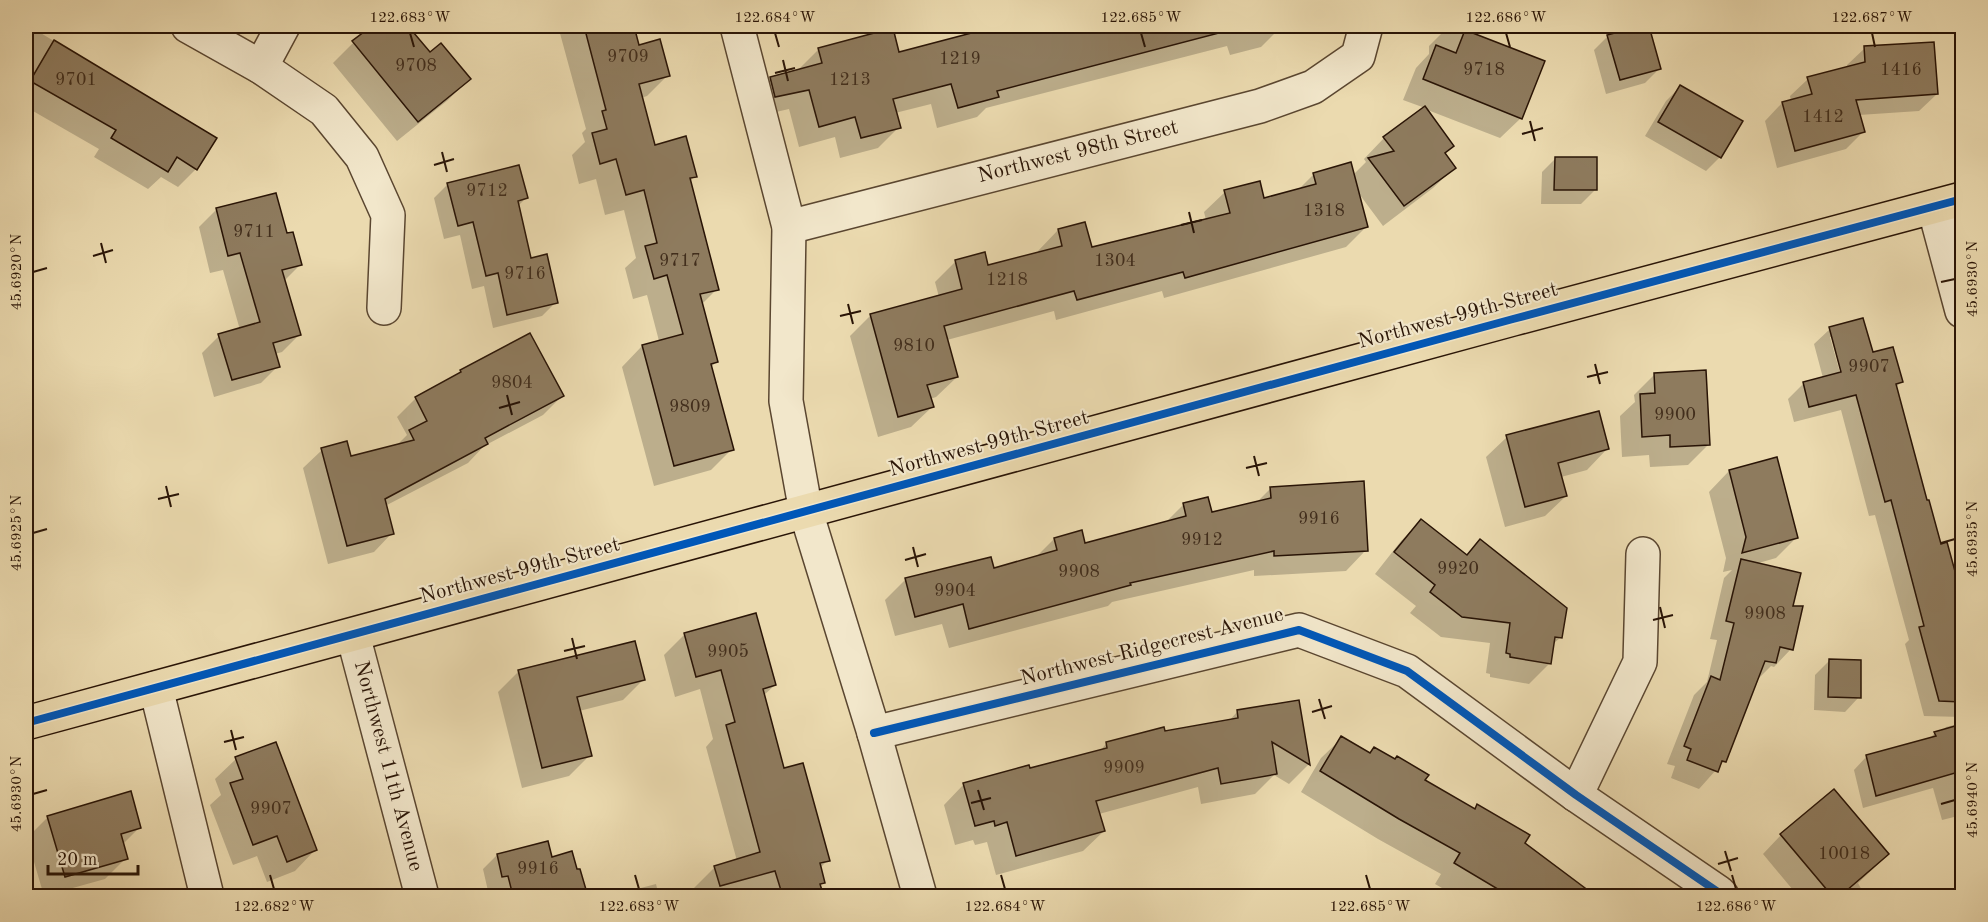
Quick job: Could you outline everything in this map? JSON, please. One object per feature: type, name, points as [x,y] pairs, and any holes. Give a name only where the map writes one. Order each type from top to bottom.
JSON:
[{"type":"main road","name":"Northwest 99th Street","points":[[26,723],[1948,203]]},
{"type":"street","points":[[188,26],[261,67],[324,110],[362,157],[388,215],[384,308]]},
{"type":"street","points":[[261,67],[283,26]]},
{"type":"street","points":[[736,26],[789,226],[786,401],[806,512],[874,733],[920,897]]},
{"type":"street","name":"Northwest 98th Street","points":[[789,226],[1260,106],[1313,87],[1362,41]]},
{"type":"street","points":[[1948,203],[1962,311]]},
{"type":"street","points":[[1576,795],[1640,662],[1643,554]]},
{"type":"street","name":"Northwest Ridgecrest Avenue","points":[[874,733],[1299,630],[1407,671],[1576,795],[1718,892],[1722,897]]},
{"type":"street","name":"Northwest 11th Avenue","points":[[353,635],[422,897]]},
{"type":"street","points":[[156,688],[207,897]]},
{"type":"building","points":[[372,26],[408,26],[430,52],[441,43],[471,79],[418,122],[352,41]]},
{"type":"building","points":[[584,26],[634,26],[639,45],[660,39],[670,76],[639,84],[655,145],[686,136],[697,177],[690,178],[719,290],[700,294],[718,362],[711,364],[734,450],[674,466],[642,345],[683,334],[667,275],[654,279],[645,246],[657,243],[644,190],[626,195],[616,159],[600,164],[592,133],[607,129],[602,111],[606,110]]},
{"type":"building","points":[[999,26],[1002,33],[1031,26],[1218,26],[1219,33],[997,91],[999,97],[958,108],[951,84],[893,99],[901,128],[861,138],[855,117],[819,127],[809,90],[775,97],[770,77],[822,63],[818,48],[893,28],[899,52]]},
{"type":"building","points":[[1649,26],[1661,69],[1620,80],[1607,35]]},
{"type":"building","points":[[1465,30],[1545,61],[1522,119],[1423,79],[1436,45],[1456,53]]},
{"type":"building","points":[[54,40],[217,138],[197,170],[177,157],[168,172],[111,138],[116,130],[30,81]]},
{"type":"building","points":[[1934,42],[1938,94],[1856,100],[1865,132],[1795,151],[1782,102],[1812,94],[1807,77],[1865,62],[1864,46]]},
{"type":"building","points":[[1680,85],[1743,121],[1721,158],[1658,122]]},
{"type":"building","points":[[1425,106],[1454,146],[1445,153],[1456,168],[1404,206],[1368,158],[1394,151],[1383,137]]},
{"type":"building","points":[[1555,157],[1597,157],[1597,190],[1554,190]]},
{"type":"building","points":[[1351,162],[1368,227],[1185,278],[1183,272],[1077,300],[1074,291],[944,326],[958,377],[927,385],[934,407],[898,417],[870,314],[962,289],[955,260],[985,252],[988,265],[1062,246],[1058,229],[1085,222],[1092,247],[1230,213],[1224,190],[1260,181],[1264,198],[1316,184],[1313,173]]},
{"type":"building","points":[[519,165],[528,198],[518,201],[531,258],[547,254],[558,303],[507,315],[498,273],[486,276],[473,222],[458,226],[447,183]]},
{"type":"building","points":[[276,193],[287,233],[293,232],[302,265],[282,270],[301,335],[273,343],[280,367],[232,380],[218,334],[260,322],[240,253],[228,256],[216,208]]},
{"type":"building","points":[[1863,318],[1873,352],[1893,347],[1903,382],[1896,384],[1927,500],[1929,500],[1941,544],[1947,542],[1962,597],[1956,598],[1962,623],[1962,702],[1939,701],[1919,627],[1924,626],[1891,500],[1885,502],[1856,395],[1809,407],[1803,382],[1841,372],[1829,327]]},
{"type":"building","points":[[530,333],[564,396],[485,438],[488,444],[385,499],[394,534],[347,546],[321,448],[347,441],[351,456],[414,440],[409,430],[427,421],[415,397]]},
{"type":"building","points":[[1706,370],[1710,445],[1670,447],[1670,435],[1642,437],[1640,394],[1655,393],[1654,373]]},
{"type":"building","points":[[1599,411],[1609,449],[1558,463],[1567,496],[1525,507],[1506,435]]},
{"type":"building","points":[[1777,457],[1798,538],[1742,553],[1746,537],[1729,470]]},
{"type":"building","points":[[1364,481],[1368,551],[1274,556],[1274,551],[1130,583],[1131,585],[969,629],[963,604],[915,617],[905,578],[991,557],[994,568],[1057,550],[1054,538],[1082,530],[1085,543],[1186,516],[1183,503],[1208,497],[1212,512],[1271,498],[1270,487]]},
{"type":"building","points":[[1421,519],[1467,555],[1480,539],[1567,608],[1562,638],[1555,637],[1551,664],[1510,657],[1510,654],[1506,653],[1510,623],[1462,617],[1430,592],[1435,585],[1394,552]]},
{"type":"building","points":[[1741,559],[1801,573],[1793,606],[1803,606],[1793,650],[1780,647],[1776,663],[1765,661],[1726,762],[1722,761],[1718,772],[1687,760],[1691,749],[1684,746],[1711,676],[1720,680],[1734,623],[1726,621]]},
{"type":"building","points":[[756,613],[776,685],[763,689],[784,768],[803,763],[830,861],[820,863],[825,883],[820,884],[824,897],[783,897],[775,871],[720,886],[714,866],[760,852],[726,725],[735,722],[721,670],[696,677],[684,633]]},
{"type":"building","points":[[635,641],[645,680],[577,697],[592,756],[542,768],[518,670]]},
{"type":"building","points":[[1829,659],[1861,660],[1861,698],[1828,697]]},
{"type":"building","points":[[1299,700],[1310,765],[1272,742],[1277,774],[1221,784],[1218,768],[1096,801],[1105,831],[1016,856],[1007,822],[995,826],[994,821],[975,826],[963,783],[1029,765],[1030,768],[1107,748],[1106,742],[1164,727],[1165,731],[1238,718],[1237,710]]},
{"type":"building","points":[[1962,724],[1962,771],[1876,796],[1866,755],[1936,736],[1934,732]]},
{"type":"building","points":[[1341,736],[1370,753],[1374,747],[1395,759],[1397,756],[1429,775],[1425,780],[1475,809],[1477,804],[1530,835],[1525,843],[1597,897],[1511,897],[1454,863],[1460,853],[1320,771]]},
{"type":"building","points":[[276,742],[317,850],[287,862],[277,836],[253,845],[230,783],[243,779],[235,757]]},
{"type":"building","points":[[1834,789],[1889,854],[1839,897],[1833,897],[1780,834]]},
{"type":"building","points":[[131,791],[141,828],[121,834],[128,859],[65,877],[47,816]]},
{"type":"building","points":[[548,841],[552,857],[572,851],[587,893],[574,897],[541,897],[539,889],[513,896],[508,876],[502,877],[497,854]]},
{"type":"cycle path","points":[[26,723],[1962,199]]},
{"type":"cycle path","points":[[874,733],[1299,630],[1407,671],[1576,795],[1722,896]]}]
